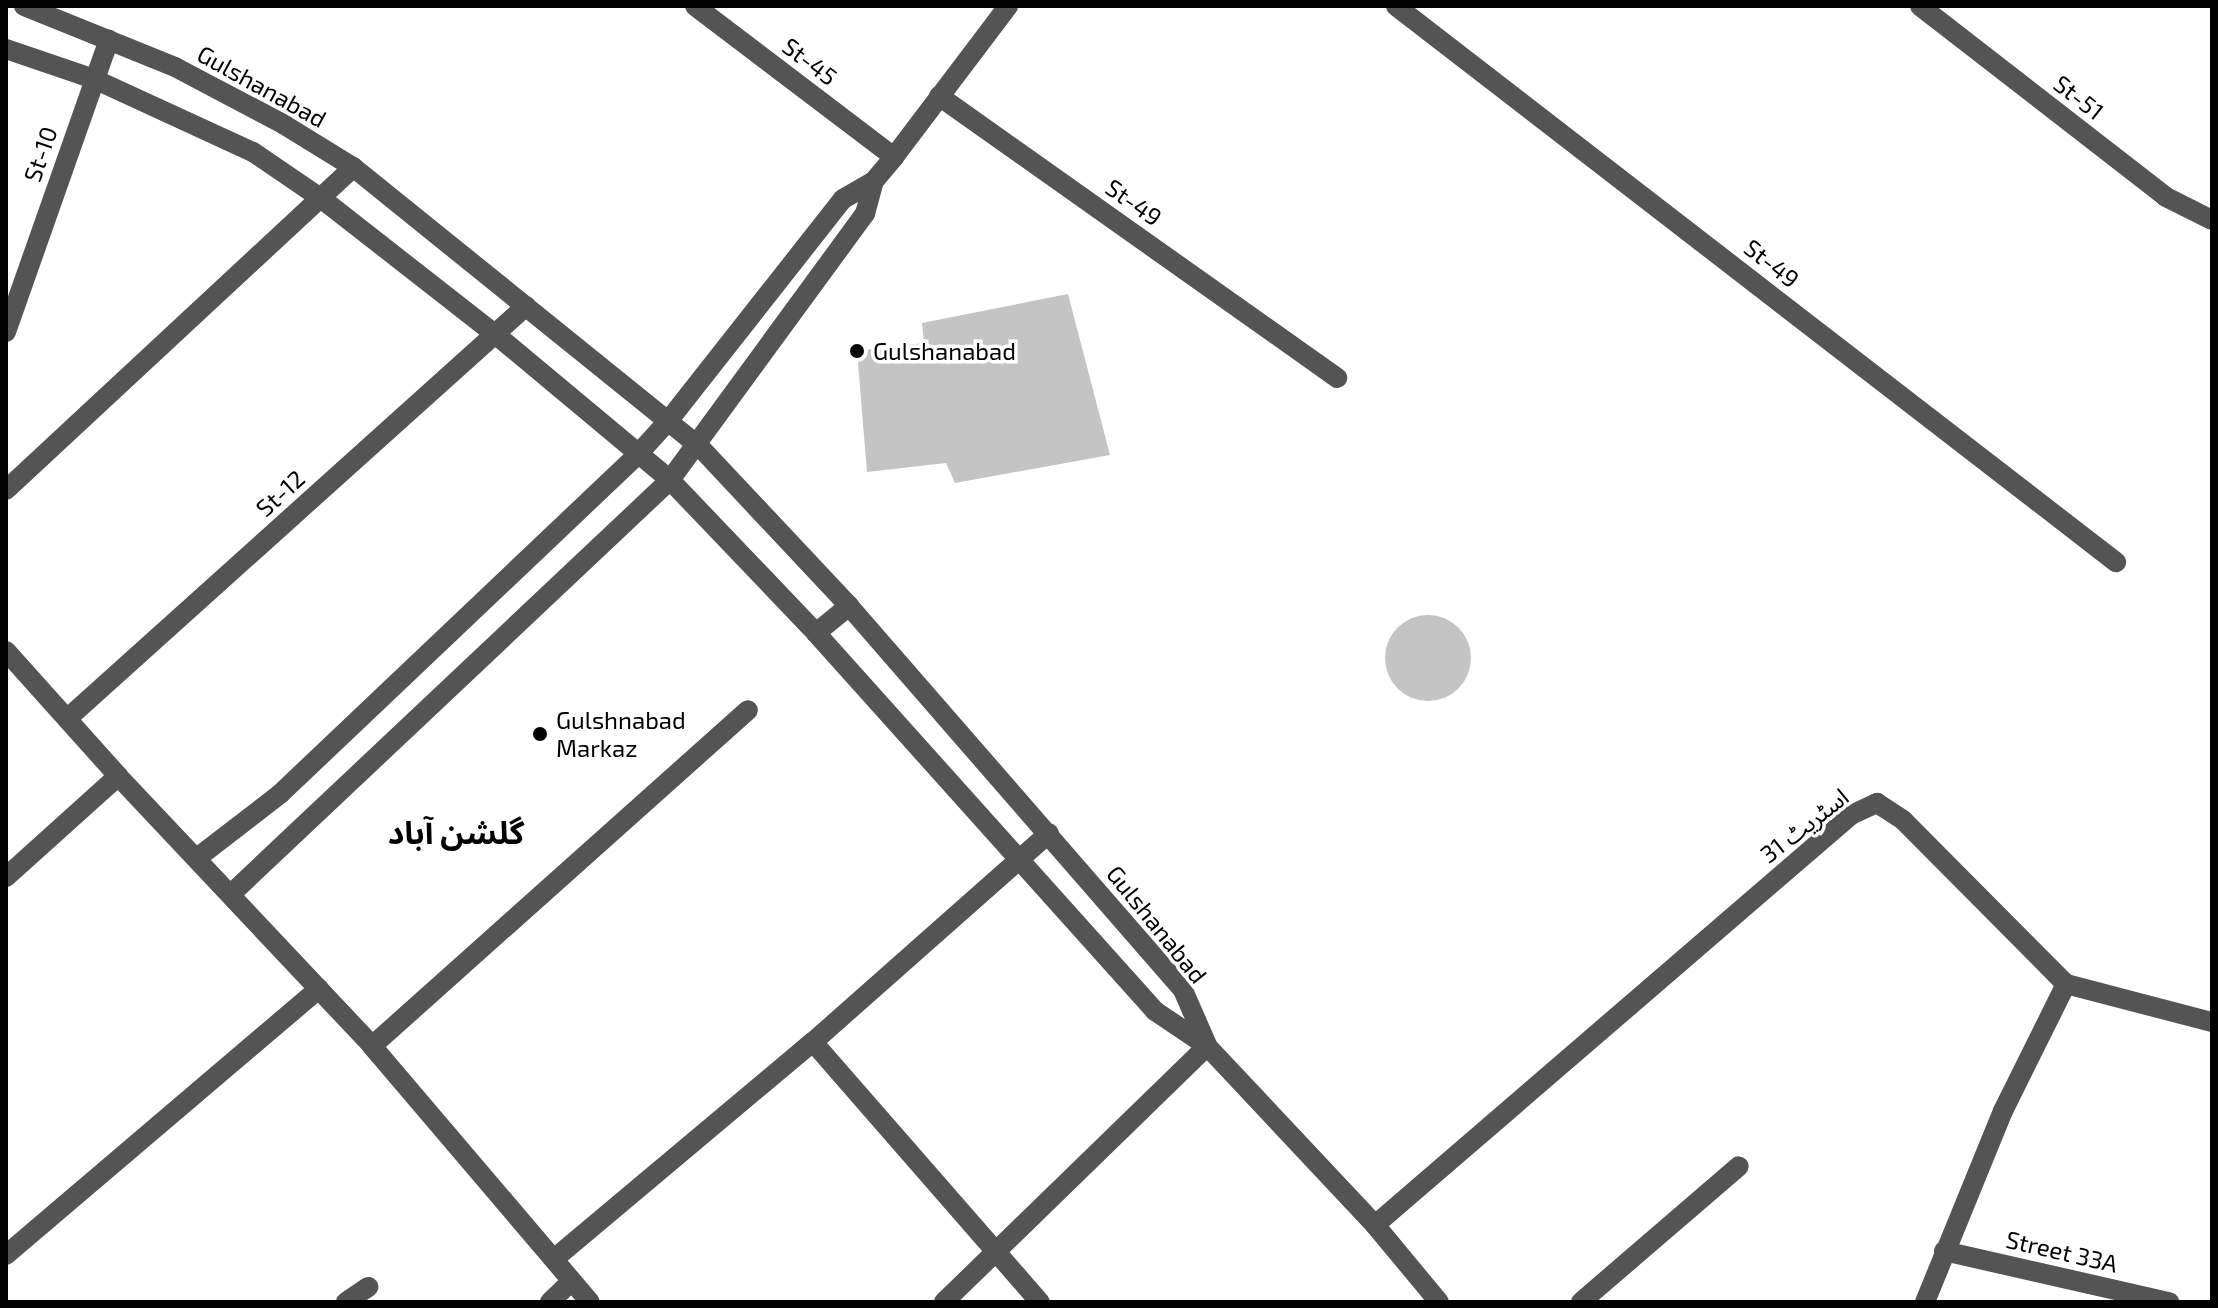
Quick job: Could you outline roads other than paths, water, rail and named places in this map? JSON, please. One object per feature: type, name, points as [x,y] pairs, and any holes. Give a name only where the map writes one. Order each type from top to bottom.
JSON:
[{"type":"street","name":"Gulshanabad","points":[[24,6],[202,81],[283,124],[353,167],[698,445],[849,606],[1183,990],[1207,1046]]},
{"type":"street","name":"St-45","points":[[695,6],[894,157]]},
{"type":"street","points":[[197,858],[280,794],[639,453],[669,420],[843,199],[874,181],[894,157],[1008,6]]},
{"type":"street","name":"St-49","points":[[1396,6],[2116,562]]},
{"type":"street","name":"St-51","points":[[1920,6],[2166,197],[2212,220]]},
{"type":"street","name":"St-10","points":[[6,332],[109,40]]},
{"type":"street","name":"Gulshanabad","points":[[6,49],[94,79],[253,152],[322,199],[495,334],[670,480],[816,633],[1155,1011],[1207,1046],[1375,1225],[1439,1302]]},
{"type":"street","name":"St-49","points":[[939,96],[1337,378]]},
{"type":"street","points":[[6,490],[353,167]]},
{"type":"street","points":[[231,894],[670,480],[865,214],[874,181]]},
{"type":"street","name":"St-12","points":[[68,718],[526,306]]},
{"type":"street","points":[[816,633],[849,606]]},
{"type":"street","points":[[6,651],[118,776],[372,1046],[590,1302]]},
{"type":"street","points":[[372,1046],[748,710]]},
{"type":"street","points":[[6,877],[118,776]]},
{"type":"street","name":"اسٹریٹ 31","points":[[1375,1225],[1851,815],[1877,803],[1903,820],[2066,984]]},
{"type":"street","points":[[554,1259],[813,1042],[1049,833]]},
{"type":"street","points":[[1925,1302],[2003,1111],[2066,984],[2212,1022]]},
{"type":"street","points":[[6,1255],[319,989]]},
{"type":"street","points":[[813,1042],[1040,1302]]},
{"type":"street","points":[[944,1302],[1207,1046]]},
{"type":"street","points":[[1581,1302],[1739,1166]]},
{"type":"street","name":"Street 33A","points":[[1944,1251],[2169,1302]]},
{"type":"street","points":[[550,1302],[572,1281]]},
{"type":"street","points":[[346,1302],[368,1287]]},
{"type":"place","name":"Gulshanabad","points":[[857,351]]},
{"type":"place","name":"Gulshnabad Markaz","points":[[540,734]]},
{"type":"district","name":"گلشن آباد","points":[[456,831]]}]
